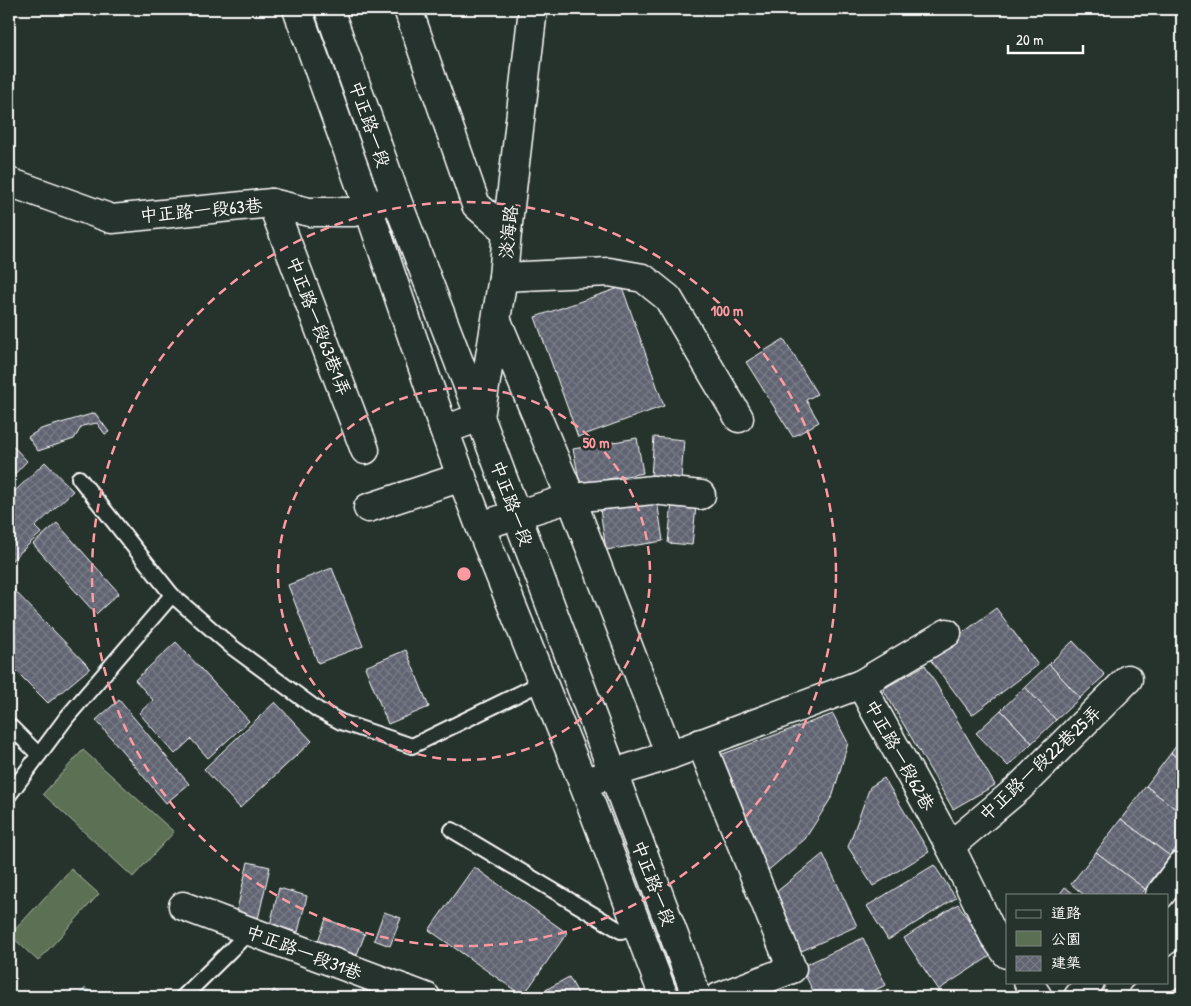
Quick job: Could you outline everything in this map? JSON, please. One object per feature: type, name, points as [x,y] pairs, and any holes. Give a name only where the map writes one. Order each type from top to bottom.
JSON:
[{"type":"street","name":"中正路一段","points":[[297,9],[368,207],[444,430],[480,526],[583,784],[664,997]]},
{"type":"street","name":"中正路一段","points":[[329,9],[396,198],[480,416],[697,997]]},
{"type":"street","points":[[408,9],[476,205],[507,232]]},
{"type":"street","name":"淡海路","points":[[480,416],[504,277],[507,232],[533,9]]},
{"type":"street","name":"中正路一段63巷","points":[[9,182],[112,219],[272,203],[309,212],[354,212],[396,198]]},
{"type":"street","name":"中正路一段63巷1弄","points":[[272,203],[365,450]]},
{"type":"street","points":[[504,277],[609,272],[643,278],[668,298],[739,418]]},
{"type":"street","points":[[497,321],[571,498],[670,755]]},
{"type":"street","points":[[444,430],[480,416]]},
{"type":"street","points":[[368,508],[462,477]]},
{"type":"street","points":[[480,526],[571,498],[653,490],[701,495]]},
{"type":"street","points":[[861,684],[947,633]]},
{"type":"street","name":"中正路一段22巷25弄","points":[[950,846],[1019,788],[1128,679]]},
{"type":"street","name":"中正路一段62巷","points":[[583,784],[670,755],[861,684],[950,846],[994,936],[1006,953]]},
{"type":"street","points":[[702,743],[792,969],[719,997]]},
{"type":"street","points":[[1161,894],[1182,865]]},
{"type":"street","name":"中正路一段31巷","points":[[183,906],[426,997]]},
{"type":"street","points":[[1168,976],[1182,965]]},
{"type":"street","points":[[1029,984],[1038,997]]},
{"type":"street","points":[[1078,997],[1088,984]]},
{"type":"street","points":[[1142,997],[1158,984]]},
{"type":"lane","points":[[79,478],[172,595],[232,647],[318,710],[341,722],[412,746],[543,682]]},
{"type":"lane","points":[[9,795],[67,717],[172,595]]},
{"type":"lane","points":[[9,725],[38,755]]},
{"type":"lane","points":[[452,830],[620,931],[637,926]]},
{"type":"lane","points":[[183,997],[248,931]]},
{"type":"green space","points":[[83,750],[174,832],[133,877],[43,794]]},
{"type":"green space","points":[[71,869],[99,894],[38,961],[10,935]]},
{"type":"water","points":[[85,988],[97,997],[77,997]]},
{"type":"building","points":[[622,287],[664,406],[578,437],[535,317]]},
{"type":"building","points":[[784,339],[817,394],[806,400],[819,422],[793,437],[746,362]]},
{"type":"building","points":[[95,413],[109,432],[105,434],[97,423],[82,426],[74,439],[38,451],[28,437],[41,429]]},
{"type":"building","points":[[654,437],[684,440],[681,478],[651,476]]},
{"type":"building","points":[[637,438],[643,473],[580,484],[573,449]]},
{"type":"building","points":[[12,445],[27,461],[9,480],[9,449]]},
{"type":"building","points":[[45,462],[73,491],[35,527],[41,533],[11,561],[9,559],[9,497]]},
{"type":"building","points":[[657,500],[663,541],[606,550],[600,509]]},
{"type":"building","points":[[672,503],[696,506],[692,545],[668,543]]},
{"type":"building","points":[[57,523],[119,593],[96,614],[33,544]]},
{"type":"building","points":[[332,568],[363,646],[318,663],[288,585]]},
{"type":"building","points":[[9,585],[90,668],[48,703],[9,664]]},
{"type":"building","points":[[996,608],[1038,665],[972,715],[929,658]]},
{"type":"building","points":[[1073,641],[1105,675],[1080,698],[1049,664]]},
{"type":"building","points":[[176,642],[249,721],[208,758],[191,739],[175,754],[139,713],[153,700],[135,680]]},
{"type":"building","points":[[406,650],[429,707],[388,724],[365,667]]},
{"type":"building","points":[[1049,664],[1080,698],[1056,720],[1025,687]]},
{"type":"building","points":[[925,665],[995,785],[953,809],[883,689]]},
{"type":"building","points":[[1025,687],[1056,720],[1032,743],[1001,710]]},
{"type":"building","points":[[119,700],[189,784],[166,803],[96,720]]},
{"type":"building","points":[[275,702],[312,741],[240,808],[204,769]]},
{"type":"building","points":[[1001,710],[1032,743],[1008,766],[976,733]]},
{"type":"building","points":[[833,714],[848,743],[833,795],[805,839],[765,873],[720,755]]},
{"type":"building","points":[[1182,738],[1182,762],[1171,753]]},
{"type":"building","points":[[1171,753],[1182,762],[1182,814],[1146,786]]},
{"type":"building","points":[[884,778],[929,852],[873,886],[848,847],[870,787]]},
{"type":"building","points":[[1146,786],[1182,814],[1182,840],[1170,856],[1121,819]]},
{"type":"building","points":[[1121,819],[1170,856],[1145,889],[1096,852]]},
{"type":"building","points":[[1096,852],[1145,889],[1142,894],[1083,894],[1071,884]]},
{"type":"building","points":[[823,854],[857,926],[797,953],[775,893]]},
{"type":"building","points":[[248,862],[270,867],[258,919],[236,914]]},
{"type":"building","points":[[934,865],[956,898],[888,940],[867,906]]},
{"type":"building","points":[[474,867],[567,933],[523,996],[429,930]]},
{"type":"building","points":[[1065,887],[1074,894],[1060,894]]},
{"type":"building","points":[[279,888],[307,896],[298,932],[270,925]]},
{"type":"building","points":[[958,904],[992,955],[938,990],[904,938]]},
{"type":"building","points":[[384,912],[401,918],[390,946],[374,940]]},
{"type":"building","points":[[326,919],[365,934],[356,957],[318,941]]},
{"type":"building","points":[[863,938],[886,985],[859,997],[816,997],[801,967]]},
{"type":"building","points":[[1182,971],[1182,997],[1171,997],[1162,986],[1168,984],[1168,982]]},
{"type":"building","points":[[569,977],[580,997],[533,997]]},
{"type":"building","points":[[365,986],[393,997],[361,997]]},
{"type":"building","points":[[274,990],[285,997],[269,997]]}]
